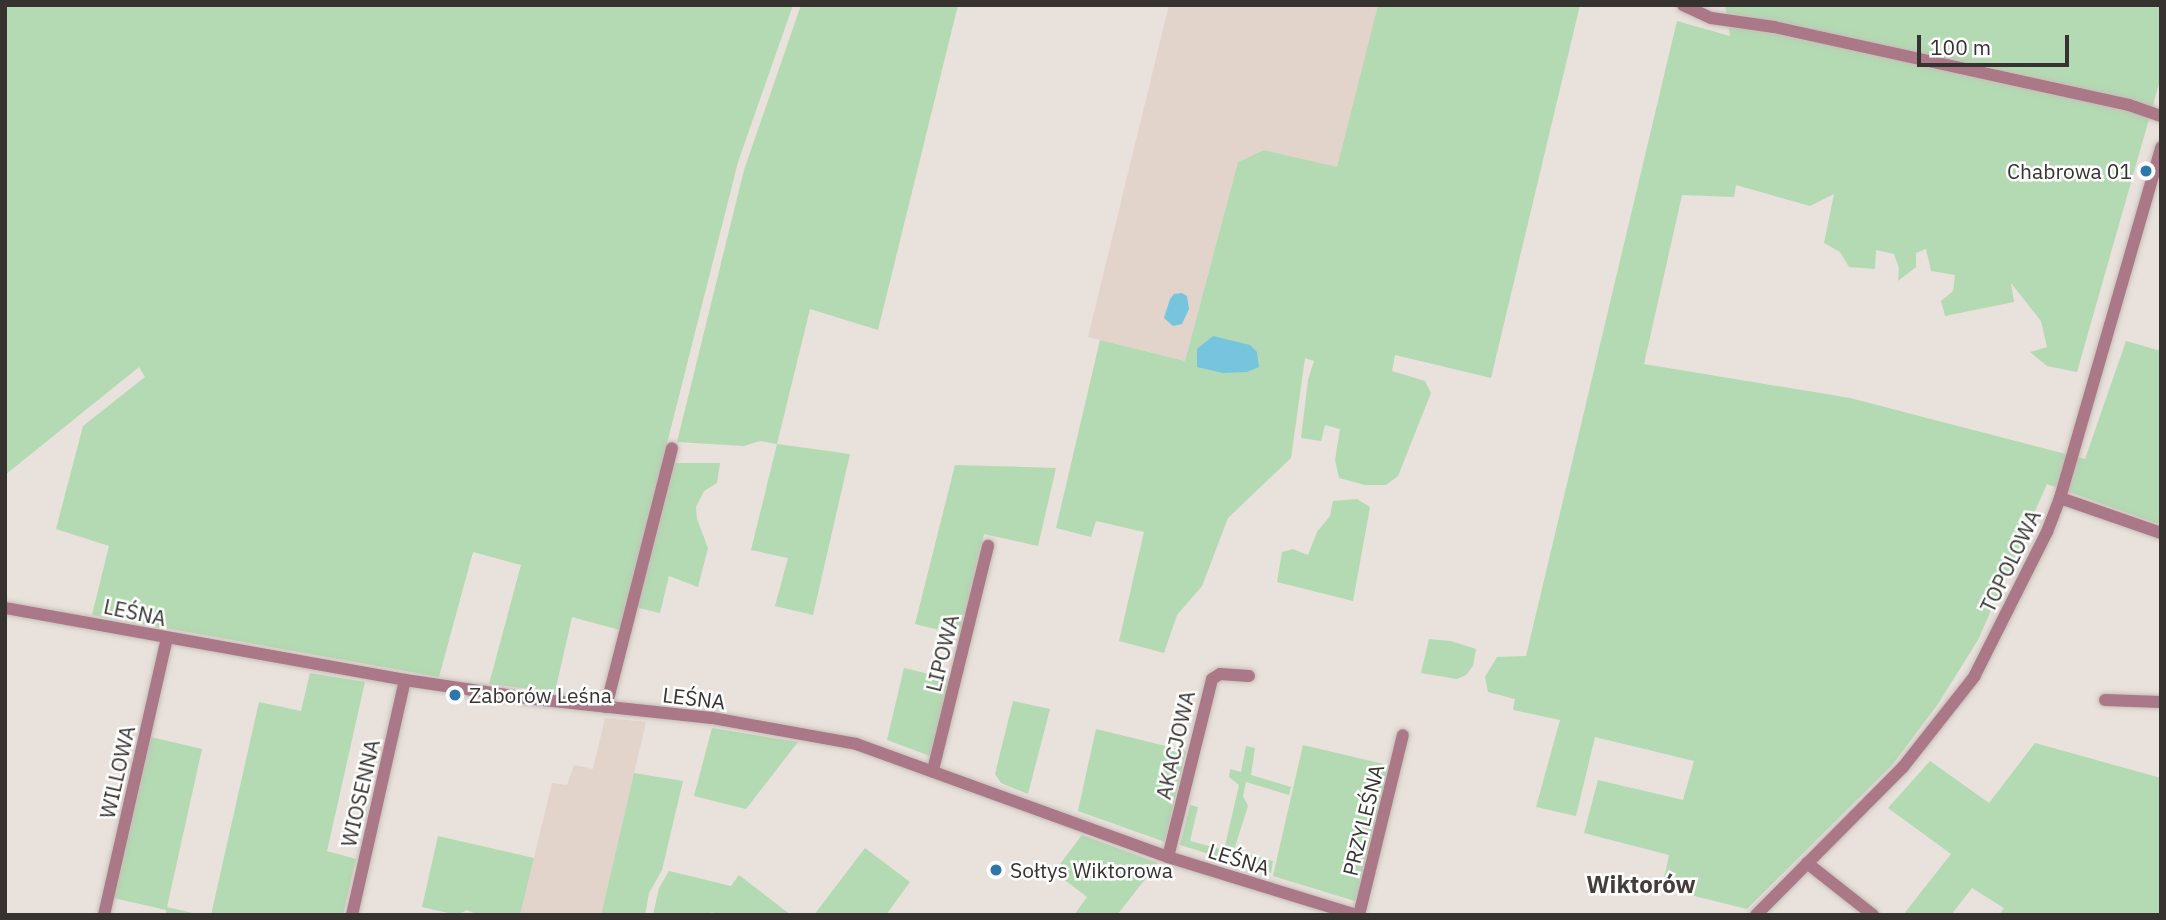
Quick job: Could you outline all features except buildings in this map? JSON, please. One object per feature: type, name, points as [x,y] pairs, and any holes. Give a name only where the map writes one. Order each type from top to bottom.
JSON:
[{"type":"street","points":[[1683,5],[1711,18],[1774,27],[2129,105],[2161,116]]},
{"type":"street","name":"TOPOLOWA","points":[[1756,915],[1903,767],[1974,677],[2047,532],[2060,498],[2161,147]]},
{"type":"street","points":[[606,707],[672,448]]},
{"type":"street","points":[[2060,498],[2161,533]]},
{"type":"street","name":"LIPOWA","points":[[933,770],[988,546]]},
{"type":"street","name":"LEŚNA","points":[[5,608],[405,680],[606,707],[712,718],[837,739],[933,770],[1168,857],[1358,915]]},
{"type":"street","name":"WILLOWA","points":[[104,915],[167,638]]},
{"type":"street","name":"AKACJOWA","points":[[1168,857],[1212,679],[1220,674],[1249,676]]},
{"type":"street","name":"WIOSENNA","points":[[352,915],[405,680]]},
{"type":"street","points":[[2105,700],[2161,702]]},
{"type":"street","name":"PRZYLEŚNA","points":[[1358,915],[1404,735]]},
{"type":"street","points":[[1807,863],[1873,915]]},
{"type":"shaded area","points":[[1169,5],[1378,5],[1337,168],[1264,150],[1238,162],[1185,361],[1088,337]]},
{"type":"shaded area","points":[[605,718],[646,722],[601,915],[520,915],[552,783],[567,785],[574,765],[593,769]]},
{"type":"green space","points":[[5,5],[793,5],[738,162],[620,630],[572,617],[555,692],[489,684],[521,565],[473,552],[439,677],[92,615],[109,546],[56,529],[83,426],[145,377],[139,367],[5,475]]},
{"type":"green space","points":[[801,5],[958,5],[878,330],[810,309],[777,444],[760,441],[744,446],[677,442],[744,170]]},
{"type":"green space","points":[[1378,5],[1580,5],[1491,378],[1395,355],[1392,371],[1425,381],[1431,393],[1398,476],[1386,485],[1365,485],[1339,478],[1335,460],[1340,429],[1325,425],[1321,441],[1301,438],[1308,380],[1314,361],[1305,358],[1291,458],[1228,518],[1202,586],[1177,615],[1164,653],[1119,641],[1144,532],[1096,521],[1091,537],[1056,528],[1100,340],[1185,361],[1238,162],[1264,150],[1337,167]]},
{"type":"green space","points":[[1725,5],[2161,5],[2161,77],[2077,372],[2047,366],[2030,352],[2047,347],[2041,321],[2011,283],[2014,302],[1945,316],[1941,301],[1953,291],[1955,275],[1931,271],[1926,249],[1916,253],[1916,267],[1898,281],[1899,268],[1894,254],[1876,250],[1875,269],[1849,267],[1840,252],[1824,243],[1834,194],[1810,206],[1736,185],[1734,197],[1682,195],[1644,364],[1850,398],[2085,459],[2126,341],[2161,351],[2161,525],[2047,484],[1978,640],[1938,704],[1893,764],[1747,909],[1662,888],[1669,855],[1584,833],[1598,780],[1683,800],[1694,761],[1595,737],[1576,816],[1536,807],[1560,720],[1513,710],[1515,699],[1488,692],[1485,677],[1497,657],[1526,656],[1677,21],[1730,36]]},
{"type":"green space","points":[[777,444],[850,454],[813,615],[775,606],[788,558],[751,550]]},
{"type":"green space","points":[[672,463],[720,463],[717,483],[704,491],[696,507],[697,519],[708,548],[698,587],[669,576],[660,613],[635,607]]},
{"type":"green space","points":[[955,465],[1056,468],[1038,546],[984,534],[960,635],[915,624]]},
{"type":"green space","points":[[1357,499],[1370,507],[1353,601],[1277,582],[1282,552],[1293,549],[1308,555],[1317,532],[1330,516],[1333,501]]},
{"type":"green space","points":[[1429,639],[1451,641],[1476,649],[1473,666],[1466,675],[1457,679],[1421,673]]},
{"type":"green space","points":[[904,668],[950,679],[930,756],[887,740]]},
{"type":"green space","points":[[310,673],[365,682],[327,851],[356,859],[343,915],[211,915],[259,702],[301,711]]},
{"type":"green space","points":[[1013,701],[1050,709],[1028,794],[1001,783],[995,774]]},
{"type":"green space","points":[[712,728],[798,742],[746,809],[694,796]]},
{"type":"green space","points":[[1096,729],[1186,751],[1165,842],[1078,811]]},
{"type":"green space","points":[[151,737],[202,749],[167,907],[201,915],[166,915],[166,910],[114,898]]},
{"type":"green space","points":[[2035,743],[2161,778],[2161,915],[1999,915],[2004,908],[1972,888],[1951,915],[1903,915],[1951,854],[1888,808],[1930,761],[1989,803]]},
{"type":"green space","points":[[1303,745],[1392,766],[1358,902],[1273,876]]},
{"type":"green space","points":[[1246,746],[1255,748],[1251,775],[1291,787],[1289,795],[1246,782],[1243,796],[1248,806],[1234,850],[1273,861],[1271,873],[1180,845],[1190,805],[1198,807],[1190,841],[1224,850],[1239,785],[1229,777],[1230,769],[1241,772]]},
{"type":"green space","points":[[634,773],[683,781],[662,870],[649,893],[645,915],[601,915]]},
{"type":"green space","points":[[1082,835],[1158,863],[1117,915],[1074,915],[1087,897],[1054,872]]},
{"type":"green space","points":[[438,836],[534,858],[520,915],[478,915],[467,910],[457,915],[422,907]]},
{"type":"green space","points":[[865,848],[910,882],[886,915],[814,915]]},
{"type":"green space","points":[[669,871],[731,886],[739,875],[791,915],[715,915],[712,912],[709,915],[653,915],[659,888]]},
{"type":"water","points":[[1182,293],[1187,296],[1189,309],[1182,324],[1173,326],[1164,318],[1170,299],[1174,294]]},
{"type":"water","points":[[1213,336],[1250,345],[1257,352],[1259,367],[1247,372],[1223,373],[1197,367],[1197,349]]},
{"type":"place","name":"Chabrowa 01","points":[[2146,171]]},
{"type":"place","name":"Zaborów Leśna","points":[[455,695]]},
{"type":"place","name":"Sołtys Wiktorowa","points":[[996,870]]},
{"type":"district","name":"Wiktorów","points":[[1641,885]]}]
